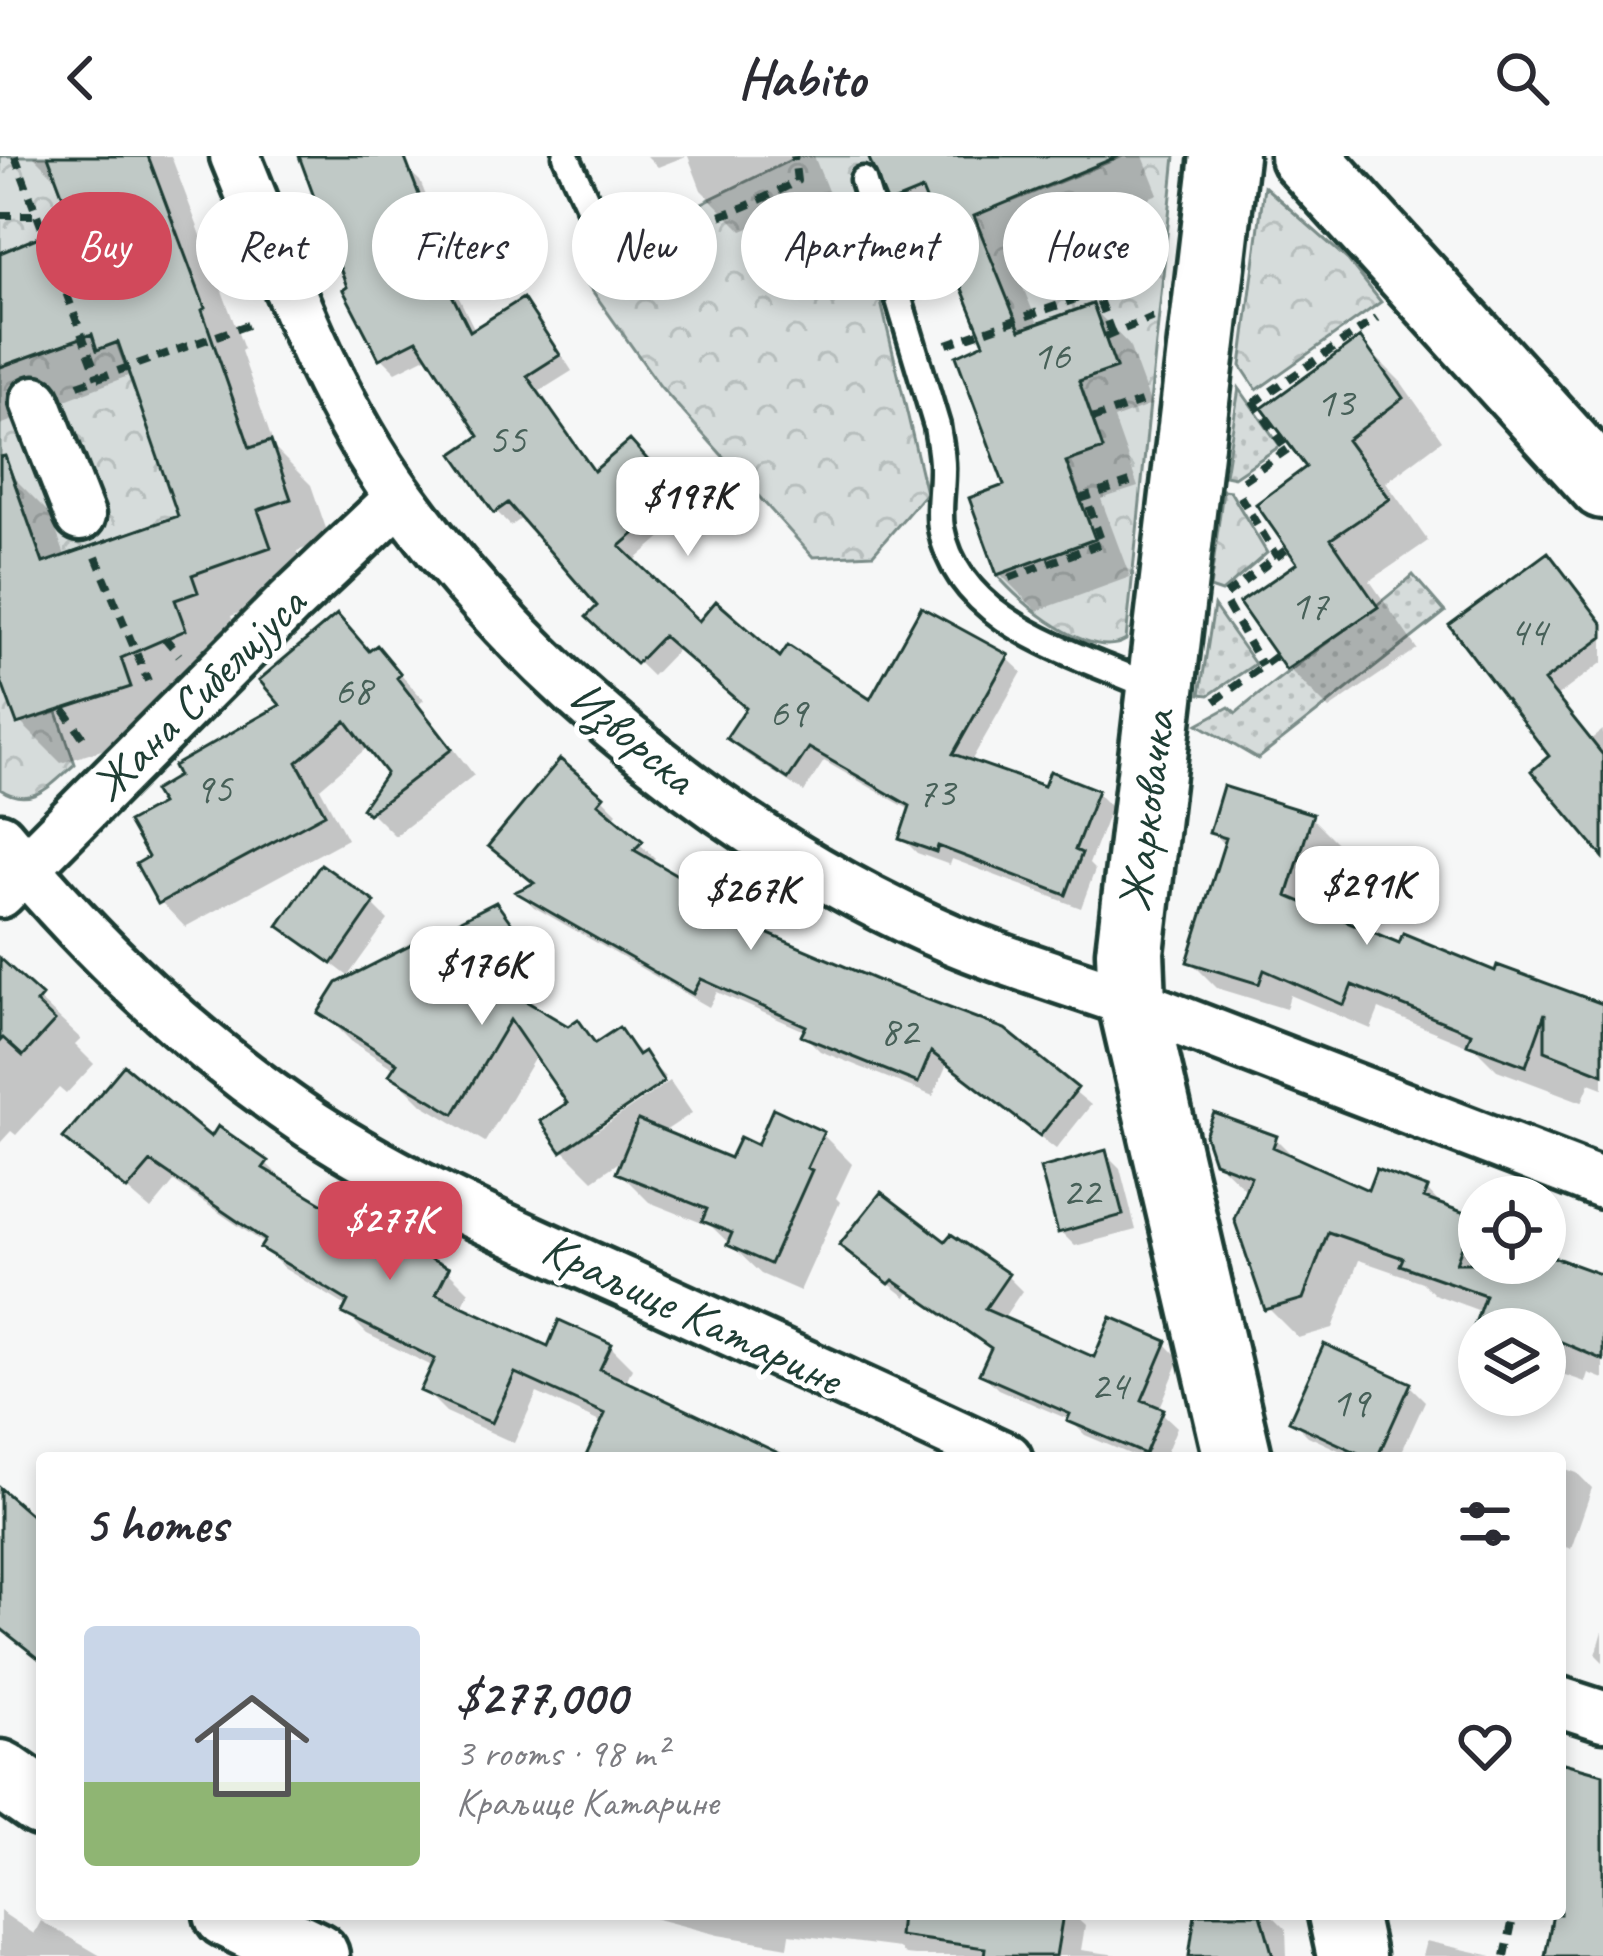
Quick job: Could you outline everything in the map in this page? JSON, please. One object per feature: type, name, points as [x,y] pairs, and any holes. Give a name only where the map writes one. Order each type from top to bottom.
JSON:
[{"type":"street","name":"Изворска","points":[[235,156],[305,326],[348,412],[400,498],[486,601],[550,666],[647,754],[723,813],[816,872],[959,942],[1132,1002],[1603,1184]]},
{"type":"street","name":"Жарковачка","points":[[1223,156],[1184,699],[1130,952],[1132,1002],[1237,1452]]},
{"type":"street","points":[[1304,156],[1603,485]]},
{"type":"street","points":[[50,396],[80,516]]},
{"type":"street","name":"Жана Сибелијуса","points":[[8,866],[400,498]]},
{"type":"street","name":"Краљице Катарине","points":[[8,866],[65,915],[156,1007],[314,1126],[399,1176],[571,1259],[994,1452]]},
{"type":"street","points":[[1566,1704],[1603,1716]]},
{"type":"street","points":[[0,1774],[36,1799]]},
{"type":"street","points":[[241,1920],[316,1956]]},
{"type":"street","points":[[1343,1920],[1351,1956]]},
{"type":"lane","points":[[566,156],[582,192]]},
{"type":"lane","points":[[863,179],[937,426],[943,466],[941,528],[962,577],[995,613],[1031,635],[1184,699]]},
{"type":"path","points":[[14,156],[36,210]]},
{"type":"path","points":[[717,218],[741,211],[797,181],[794,156]]},
{"type":"path","points":[[0,215],[36,215]]},
{"type":"path","points":[[942,346],[1096,292],[1108,336],[1171,310]]},
{"type":"path","points":[[44,300],[50,396],[237,328]]},
{"type":"path","points":[[1254,403],[1377,318]]},
{"type":"path","points":[[1244,388],[1289,448],[1234,486],[1277,556]]},
{"type":"path","points":[[1092,418],[1145,400]]},
{"type":"path","points":[[1010,578],[1102,543],[1083,498],[1138,479]]},
{"type":"path","points":[[80,516],[143,675]]},
{"type":"path","points":[[1262,666],[1222,598],[1287,549]]},
{"type":"path","points":[[1184,699],[1276,656]]},
{"type":"path","points":[[64,710],[98,758]]},
{"type":"path","points":[[1505,1956],[1513,1920]]},
{"type":"green space","points":[[0,156],[48,156],[61,192],[36,192],[36,238],[0,253]]},
{"type":"green space","points":[[799,156],[868,156],[883,192],[741,192],[741,300],[881,300],[926,493],[873,554],[813,557],[660,386],[599,300],[717,300],[717,196]]},
{"type":"green space","points":[[994,156],[1008,192],[1003,192],[1003,300],[1160,300],[1126,640],[1111,645],[1075,636],[1022,600],[997,575],[1095,539],[1067,462],[1078,382],[1116,367],[1092,304],[986,342],[975,300],[979,300],[979,192],[948,192],[945,181]]},
{"type":"green space","points":[[1123,156],[1175,156],[1169,215],[1169,192],[1034,192]]},
{"type":"green space","points":[[1264,186],[1348,260],[1381,302],[1257,390],[1241,366]]},
{"type":"green space","points":[[91,331],[97,349],[117,343],[132,382],[207,506],[66,555],[62,618],[10,470],[0,473],[0,367]]},
{"type":"green space","points":[[1239,388],[1280,446],[1234,477],[1225,475]]},
{"type":"green space","points":[[1223,490],[1230,491],[1267,553],[1222,592],[1210,588]]},
{"type":"green space","points":[[1413,575],[1445,612],[1258,759],[1198,724],[1229,707],[1236,713]]},
{"type":"green space","points":[[1214,606],[1255,664],[1209,695],[1200,694]]},
{"type":"green space","points":[[0,678],[18,723],[57,712],[75,764],[31,796],[0,789]]},
{"type":"building","points":[[48,156],[148,156],[162,192],[61,192]]},
{"type":"building","points":[[299,156],[404,156],[418,192],[372,192],[372,300],[454,300],[470,331],[524,300],[560,355],[527,376],[594,471],[630,440],[679,495],[620,546],[699,621],[716,601],[780,657],[788,645],[870,699],[921,607],[1009,655],[953,754],[1044,786],[1050,771],[1098,790],[1075,850],[1082,853],[1066,895],[938,846],[936,852],[899,839],[910,806],[809,748],[788,779],[726,738],[746,708],[663,636],[636,664],[586,617],[597,606],[508,503],[494,513],[453,454],[479,436],[417,340],[379,359],[348,300],[348,192],[312,192]]},
{"type":"building","points":[[868,156],[1119,156],[1032,192],[1003,192],[1003,204],[979,214],[979,192],[883,192]]},
{"type":"building","points":[[172,220],[250,448],[271,441],[291,499],[258,510],[271,547],[192,575],[198,592],[175,600],[186,630],[121,658],[131,687],[17,724],[0,678],[0,457],[5,456],[43,563],[178,516],[118,342],[97,350],[92,334],[0,367],[0,253],[36,238],[36,300],[172,300]]},
{"type":"building","points":[[979,228],[1003,288],[1003,300],[1008,300],[1020,330],[1093,304],[1116,368],[1079,381],[1103,449],[1066,462],[1095,539],[997,575],[969,498],[1004,485],[956,356],[984,343],[967,300],[979,300]]},
{"type":"building","points":[[1360,337],[1403,398],[1347,440],[1390,499],[1331,539],[1378,607],[1286,670],[1239,603],[1297,563],[1256,504],[1306,467],[1262,408]]},
{"type":"building","points":[[1548,552],[1603,624],[1603,637],[1544,681],[1603,755],[1603,857],[1531,771],[1549,756],[1449,625]]},
{"type":"building","points":[[337,614],[369,651],[377,645],[452,749],[368,814],[362,808],[386,773],[346,721],[297,762],[325,814],[158,904],[136,864],[148,857],[128,822],[161,804],[153,791],[178,776],[173,766],[280,705],[259,680]]},
{"type":"building","points":[[560,759],[604,796],[598,803],[643,841],[634,850],[741,912],[736,920],[1005,1029],[1078,1088],[1040,1136],[931,1052],[918,1083],[801,1036],[806,1026],[701,979],[693,994],[515,892],[534,883],[488,846]]},
{"type":"building","points":[[1223,786],[1313,814],[1287,896],[1399,943],[1403,933],[1495,971],[1497,965],[1603,1004],[1603,1074],[1545,1051],[1545,1013],[1526,1066],[1467,1044],[1471,1033],[1352,985],[1344,1005],[1264,970],[1259,984],[1187,962],[1226,838],[1209,833]]},
{"type":"building","points":[[321,864],[375,902],[332,964],[278,926]]},
{"type":"building","points":[[496,902],[524,941],[470,968],[568,1026],[578,1019],[595,1043],[619,1027],[638,1055],[644,1051],[664,1082],[561,1152],[540,1121],[567,1103],[510,1020],[454,1114],[389,1075],[397,1063],[318,1013],[337,983]]},
{"type":"building","points":[[0,958],[42,996],[36,1003],[55,1021],[23,1056],[3,1038],[0,1041]]},
{"type":"building","points":[[124,1065],[211,1137],[218,1126],[268,1161],[263,1168],[359,1225],[449,1268],[436,1294],[548,1346],[559,1320],[612,1344],[600,1369],[776,1452],[588,1452],[605,1414],[515,1373],[492,1423],[420,1391],[435,1359],[342,1313],[348,1301],[260,1248],[265,1240],[151,1162],[127,1190],[63,1138]]},
{"type":"building","points":[[773,1108],[824,1132],[770,1264],[727,1245],[732,1233],[702,1221],[707,1209],[616,1173],[638,1120],[730,1158],[740,1137],[757,1145]]},
{"type":"building","points":[[1214,1113],[1277,1136],[1273,1147],[1368,1190],[1376,1169],[1428,1188],[1424,1198],[1458,1210],[1458,1284],[1566,1284],[1566,1262],[1603,1275],[1603,1360],[1566,1344],[1566,1308],[1480,1308],[1485,1295],[1400,1265],[1403,1258],[1328,1232],[1303,1299],[1265,1310],[1234,1219],[1251,1176],[1214,1162],[1205,1135]]},
{"type":"building","points":[[1106,1150],[1123,1215],[1058,1233],[1040,1168]]},
{"type":"building","points":[[881,1192],[945,1241],[951,1234],[1009,1274],[985,1309],[1094,1357],[1111,1317],[1167,1341],[1142,1400],[1164,1409],[1146,1452],[1067,1421],[1070,1414],[979,1374],[991,1348],[893,1280],[889,1284],[839,1245]]},
{"type":"building","points":[[1324,1344],[1411,1383],[1380,1452],[1356,1452],[1289,1421]]},
{"type":"building","points":[[0,1488],[36,1519],[36,1656],[0,1628]]},
{"type":"building","points":[[1566,1764],[1603,1774],[1603,1956],[1545,1956],[1552,1920],[1566,1920]]},
{"type":"building","points":[[900,1920],[1062,1920],[1056,1956],[984,1956],[985,1948],[899,1936]]},
{"type":"building","points":[[1194,1920],[1263,1920],[1273,1956],[1189,1956]]}]
